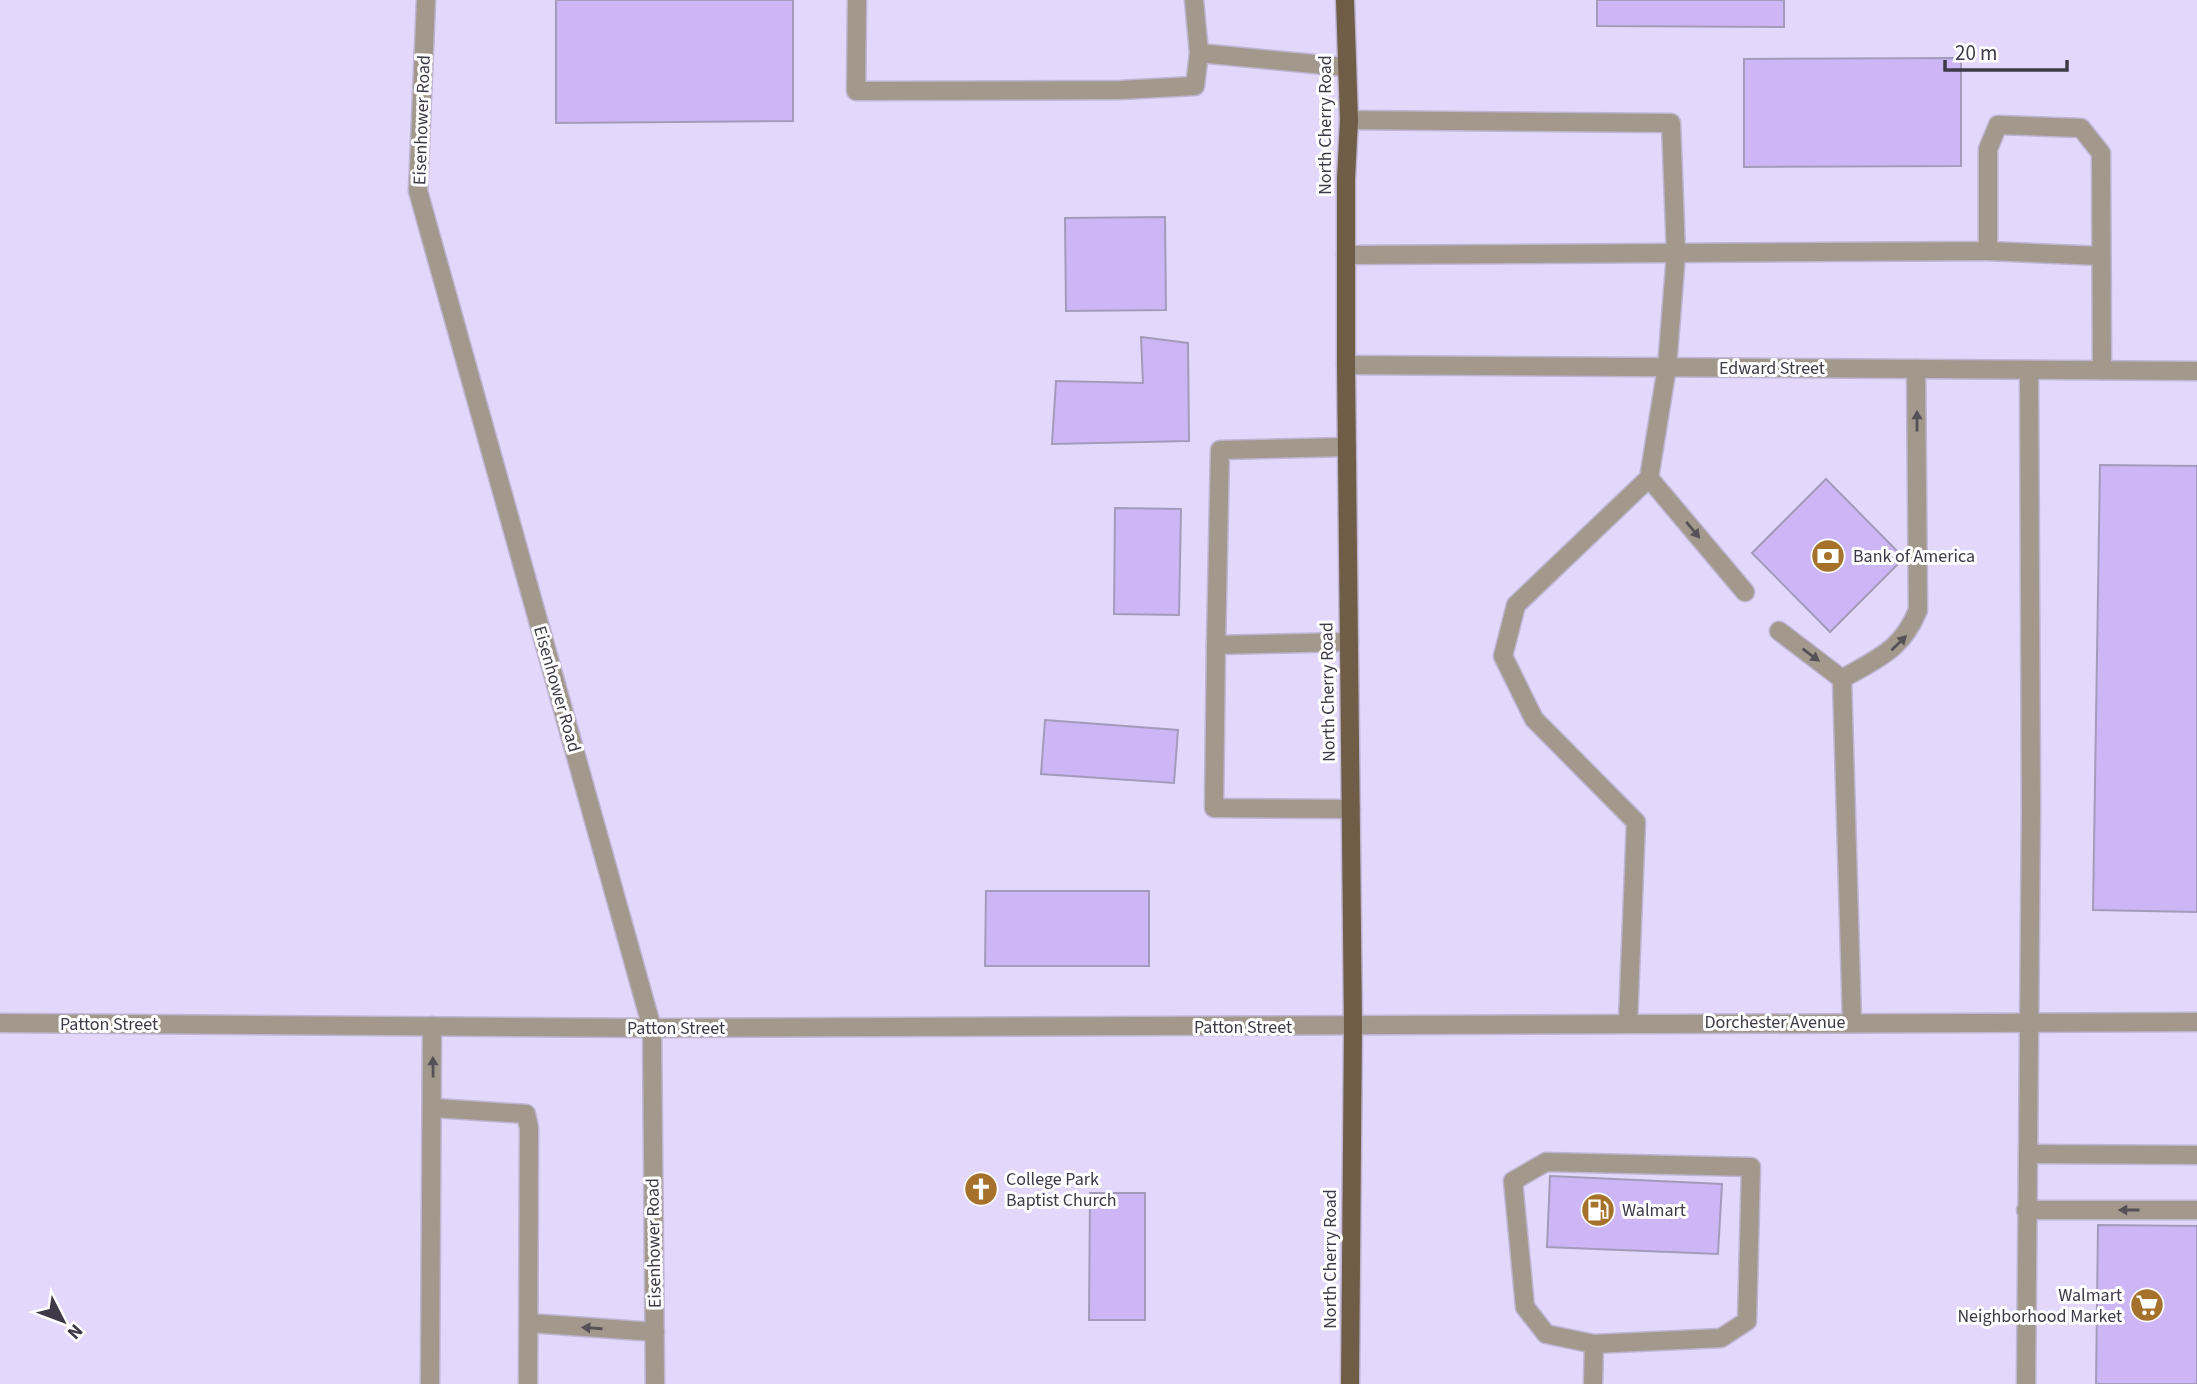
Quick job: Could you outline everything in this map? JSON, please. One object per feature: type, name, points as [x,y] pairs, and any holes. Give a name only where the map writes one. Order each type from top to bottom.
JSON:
[{"type":"main road","name":"North Cherry Road","points":[[1345,0],[1345,66],[1349,120],[1346,365],[1353,1026],[1350,1384]]},
{"type":"street","name":"Eisenhower Road","points":[[426,0],[418,191],[652,1028],[655,1384]]},
{"type":"street","points":[[857,0],[856,91],[1120,90],[1195,86],[1199,53],[1194,0]]},
{"type":"street","points":[[1199,53],[1345,66]]},
{"type":"street","points":[[1349,120],[1671,123],[1676,254],[1667,367],[1649,478],[1516,606],[1503,656],[1534,719],[1636,822],[1628,1022]]},
{"type":"street","points":[[1988,251],[1988,149],[1998,125],[2081,128],[2101,153],[2102,370]]},
{"type":"street","points":[[1346,255],[1988,251],[2101,256]]},
{"type":"street","name":"Edward Street","points":[[1346,365],[2197,371]]},
{"type":"street","points":[[1842,678],[1892,650],[1909,633],[1919,610],[1916,369]]},
{"type":"street","points":[[2026,1384],[2030,1022],[2029,370]]},
{"type":"street","points":[[1347,447],[1220,450],[1214,808],[1351,809]]},
{"type":"street","points":[[1649,478],[1745,592]]},
{"type":"street","points":[[1779,631],[1842,678]]},
{"type":"street","points":[[1216,645],[1349,642]]},
{"type":"street","points":[[1842,678],[1852,1022]]},
{"type":"street","name":"Dorchester Avenue","points":[[1353,1026],[1628,1022],[2197,1022]]},
{"type":"street","name":"Patton Street","points":[[0,1023],[652,1028],[1353,1026]]},
{"type":"street","points":[[430,1384],[434,1108],[432,1027]]},
{"type":"street","points":[[434,1108],[526,1114],[529,1128],[528,1384]]},
{"type":"street","points":[[2028,1154],[2197,1156]]},
{"type":"street","points":[[1546,1162],[1751,1167],[1747,1321],[1721,1338],[1594,1344],[1546,1334],[1525,1307],[1513,1181],[1546,1162]]},
{"type":"street","points":[[2026,1210],[2197,1210]]},
{"type":"street","points":[[529,1323],[655,1332]]},
{"type":"street","points":[[1593,1384],[1594,1344]]},
{"type":"building","points":[[556,0],[793,0],[793,121],[556,123]]},
{"type":"building","points":[[1597,0],[1784,0],[1784,27],[1597,26]]},
{"type":"building","points":[[1961,58],[1961,166],[1744,167],[1744,59]]},
{"type":"building","points":[[1165,217],[1166,310],[1066,311],[1065,218]]},
{"type":"building","points":[[1141,337],[1188,343],[1189,441],[1052,444],[1056,381],[1143,383]]},
{"type":"building","points":[[2100,465],[2197,466],[2197,912],[2093,910]]},
{"type":"building","name":"Bank of America","points":[[1826,479],[1904,558],[1830,632],[1752,553]]},
{"type":"building","points":[[1115,508],[1181,509],[1179,615],[1114,614]]},
{"type":"building","points":[[1045,720],[1178,730],[1174,783],[1041,774]]},
{"type":"building","points":[[986,891],[1149,891],[1149,966],[985,966]]},
{"type":"building","points":[[1550,1176],[1722,1184],[1718,1254],[1547,1247]]},
{"type":"building","points":[[1090,1193],[1145,1193],[1145,1320],[1089,1320]]},
{"type":"building","name":"Walmart Neighborhood Market","points":[[2098,1225],[2197,1226],[2197,1384],[2096,1384]]},
{"type":"place","name":"Bank of America","points":[[1828,556]]},
{"type":"place","name":"College Park Baptist Church","points":[[981,1189]]},
{"type":"place","name":"Walmart","points":[[1598,1210]]},
{"type":"place","name":"Walmart Neighborhood Market","points":[[2147,1305]]}]
